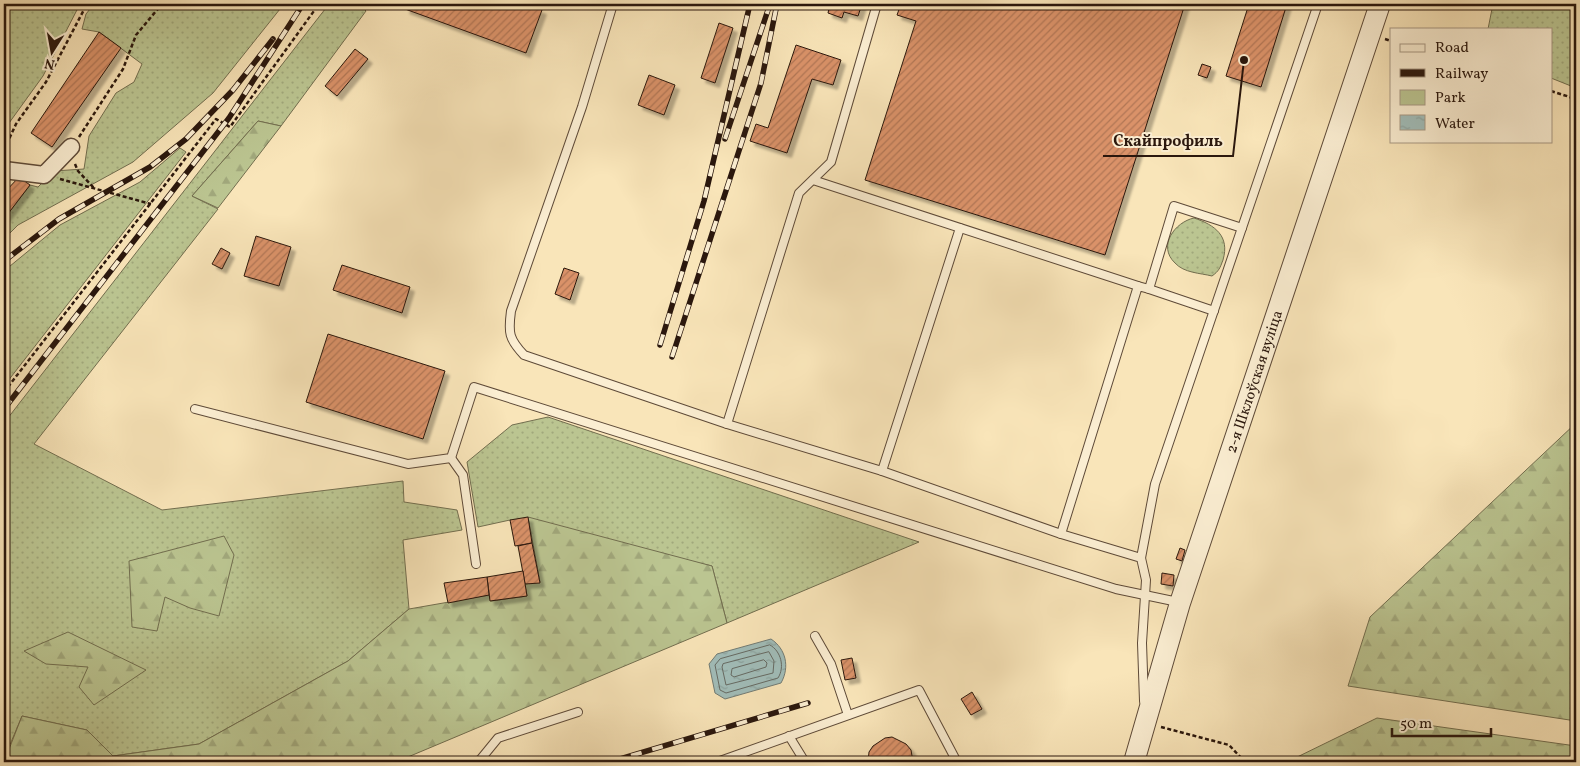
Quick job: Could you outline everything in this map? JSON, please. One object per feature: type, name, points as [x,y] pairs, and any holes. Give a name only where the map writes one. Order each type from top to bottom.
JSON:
[{"type":"street","name":"2-я Шклоўская вуліца","points":[[1134,762],[1180,603],[1380,4]]},
{"type":"street","points":[[4,170],[44,175],[71,147]]},
{"type":"lane","points":[[613,4],[582,107],[511,311],[509,327],[512,342],[524,355],[727,424],[882,471],[1060,534],[1142,558]]},
{"type":"lane","points":[[727,424],[799,193],[831,162],[877,4]]},
{"type":"lane","points":[[1145,723],[1142,642],[1146,580],[1142,558],[1155,484],[1318,4]]},
{"type":"lane","points":[[813,180],[1214,311]]},
{"type":"lane","points":[[1148,289],[1174,206],[1242,228]]},
{"type":"lane","points":[[882,471],[960,228]]},
{"type":"lane","points":[[1060,534],[1138,286]]},
{"type":"lane","points":[[451,458],[474,387],[1146,597],[1180,603]]},
{"type":"lane","points":[[195,409],[408,464],[451,458]]},
{"type":"lane","points":[[451,458],[463,475],[476,564]]},
{"type":"lane","points":[[815,636],[831,664],[848,715]]},
{"type":"lane","points":[[717,762],[919,690],[957,762]]},
{"type":"lane","points":[[474,762],[480,760],[498,738],[578,712]]},
{"type":"lane","points":[[789,736],[805,762]]},
{"type":"path","points":[[4,150],[16,124],[46,82],[87,4]]},
{"type":"path","points":[[94,188],[78,171],[71,147],[123,69],[136,35],[162,4]]},
{"type":"path","points":[[4,392],[216,119],[230,127],[319,4]]},
{"type":"path","points":[[1552,91],[1576,99]]},
{"type":"path","points":[[44,175],[151,204]]},
{"type":"path","points":[[1145,723],[1229,745],[1245,762]]},
{"type":"green space","points":[[4,4],[80,4],[43,76],[4,130]]},
{"type":"green space","points":[[94,4],[284,4],[213,93],[133,162],[18,225],[4,239],[4,219],[30,185],[38,187],[54,171],[84,169],[89,136],[116,93],[134,82],[142,64],[99,32],[82,29],[86,14]]},
{"type":"green space","points":[[329,4],[359,4],[366,11],[281,126],[258,121],[192,196],[218,209],[34,444],[162,510],[403,481],[404,502],[457,510],[462,530],[403,540],[409,609],[348,661],[199,744],[113,756],[87,730],[22,716],[4,759],[4,423]]},
{"type":"green space","points":[[1493,4],[1576,4],[1576,88],[1552,78],[1552,28],[1488,28]]},
{"type":"green space","points":[[258,121],[281,126],[218,208],[192,196]]},
{"type":"green space","points":[[180,148],[186,152],[4,386],[4,271],[60,225],[140,182]]},
{"type":"green space","points":[[1194,218],[1214,228],[1219,233],[1224,244],[1223,260],[1219,269],[1212,276],[1183,269],[1170,256],[1168,242],[1171,236],[1180,224]]},
{"type":"green space","points":[[548,417],[919,542],[727,623],[712,566],[510,520],[478,527],[467,462],[512,425]]},
{"type":"green space","points":[[1576,423],[1576,721],[1348,686],[1370,617]]},
{"type":"green space","points":[[528,517],[712,566],[727,623],[396,762],[4,762],[22,716],[87,730],[113,756],[199,744],[348,661],[409,609],[489,595],[491,601],[527,596],[525,584],[540,582]]},
{"type":"green space","points":[[224,536],[234,555],[219,616],[190,608],[165,597],[157,631],[132,627],[129,561]]},
{"type":"green space","points":[[68,632],[146,670],[94,705],[79,687],[88,667],[46,664],[24,651]]},
{"type":"green space","points":[[1377,718],[1576,746],[1576,762],[1287,762]]},
{"type":"water","points":[[771,639],[780,648],[785,659],[784,677],[781,683],[725,699],[715,693],[709,664],[717,654]]},
{"type":"building","points":[[407,4],[526,4],[542,10],[526,53],[405,9]]},
{"type":"building","points":[[830,4],[862,4],[858,16],[844,12],[842,18],[828,13]]},
{"type":"building","points":[[901,4],[1185,4],[1105,255],[865,180],[916,21],[897,15]]},
{"type":"building","points":[[1249,4],[1287,4],[1261,87],[1226,76]]},
{"type":"building","points":[[719,23],[733,28],[715,83],[701,78]]},
{"type":"building","points":[[99,32],[121,48],[52,147],[31,133]]},
{"type":"building","points":[[796,45],[841,60],[833,85],[812,79],[787,153],[750,141],[756,124],[768,128]]},
{"type":"building","points":[[355,49],[368,59],[337,96],[325,86]]},
{"type":"building","points":[[1202,64],[1211,67],[1207,78],[1198,75]]},
{"type":"building","points":[[649,75],[675,85],[664,115],[638,105]]},
{"type":"building","points":[[19,177],[30,185],[4,219],[4,193]]},
{"type":"building","points":[[256,236],[291,247],[279,286],[244,276]]},
{"type":"building","points":[[221,248],[230,253],[222,269],[212,264]]},
{"type":"building","points":[[342,265],[410,287],[402,313],[333,290]]},
{"type":"building","points":[[564,268],[579,273],[570,300],[555,294]]},
{"type":"building","points":[[328,334],[445,371],[423,439],[306,402]]},
{"type":"building","points":[[528,517],[532,543],[515,546],[510,520]]},
{"type":"building","points":[[532,543],[540,583],[525,584],[518,546]]},
{"type":"building","points":[[1180,548],[1185,550],[1182,561],[1176,559]]},
{"type":"building","points":[[523,571],[527,596],[490,601],[487,577]]},
{"type":"building","points":[[1162,573],[1174,575],[1173,586],[1161,584]]},
{"type":"building","points":[[487,577],[489,595],[448,603],[444,583]]},
{"type":"building","points":[[852,658],[856,678],[845,680],[841,660]]},
{"type":"building","points":[[972,692],[982,709],[971,715],[961,699]]},
{"type":"building","points":[[892,737],[906,744],[911,750],[913,762],[868,762],[869,752],[873,746],[885,738]]},
{"type":"railway","points":[[4,409],[229,118],[303,4]]},
{"type":"railway","points":[[660,345],[704,201],[750,4]]},
{"type":"railway","points":[[725,139],[770,4]]},
{"type":"railway","points":[[672,357],[761,83],[777,4]]},
{"type":"railway","points":[[4,261],[59,219],[150,167],[186,139],[233,90],[273,39]]},
{"type":"railway","points":[[610,762],[808,703]]},
{"type":"place","name":"Скайпрофиль","points":[[1244,60]]}]
